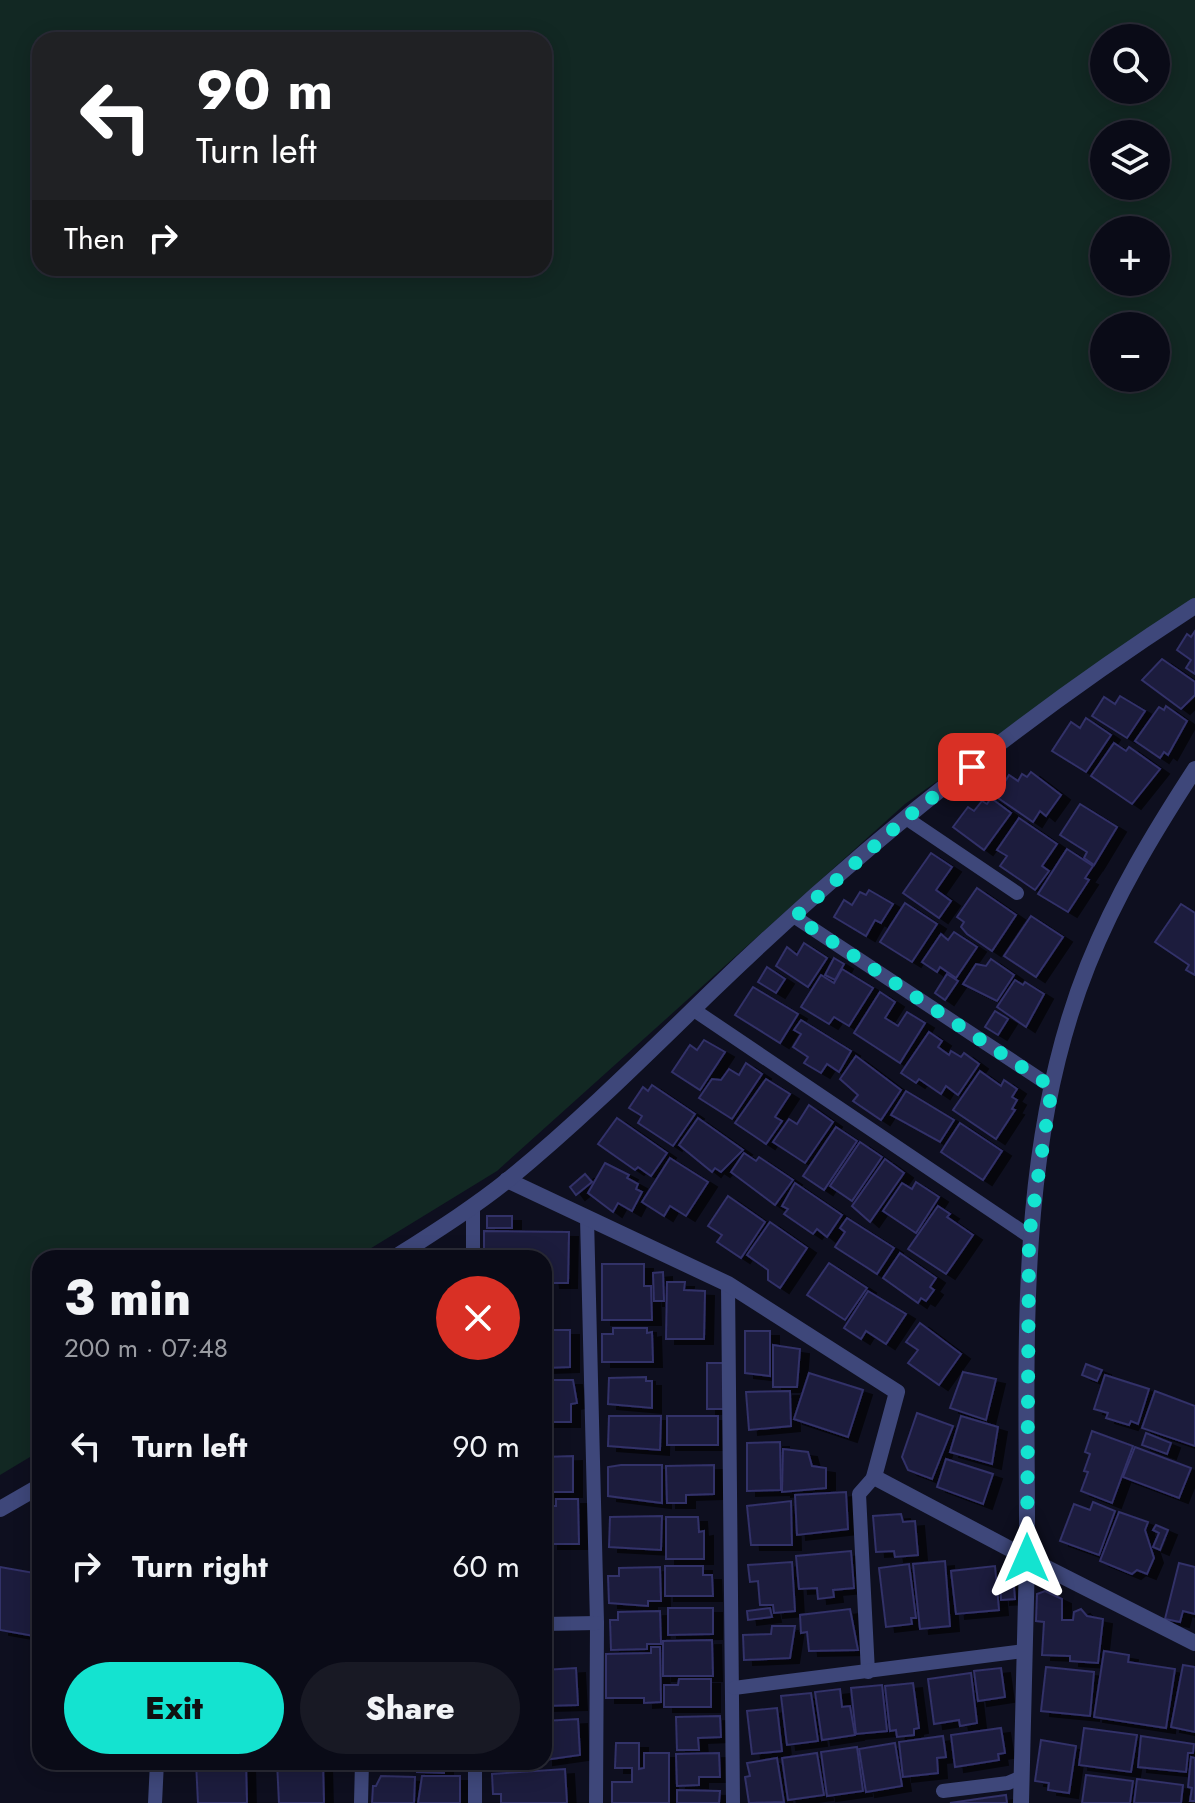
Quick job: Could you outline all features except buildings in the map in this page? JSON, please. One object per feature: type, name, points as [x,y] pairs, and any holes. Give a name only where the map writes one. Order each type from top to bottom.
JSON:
[{"type":"street","points":[[406,1250],[507,1180],[599,1102],[694,1010],[906,818],[1015,733],[1195,606]]},
{"type":"street","points":[[1021,1803],[1027,1558],[1029,1236],[1052,1087],[1087,966],[1141,851],[1193,777]]},
{"type":"street","points":[[507,1180],[728,1284],[897,1392],[874,1477],[1195,1643]]},
{"type":"street","points":[[0,1509],[32,1491]]},
{"type":"lane","points":[[906,818],[1017,893]]},
{"type":"lane","points":[[795,917],[1052,1087]]},
{"type":"lane","points":[[694,1010],[1029,1236]]},
{"type":"lane","points":[[473,1206],[473,1250]]},
{"type":"lane","points":[[587,1218],[597,1623],[596,1803]]},
{"type":"lane","points":[[728,1284],[733,1803]]},
{"type":"lane","points":[[868,1672],[859,1494],[874,1477]]},
{"type":"lane","points":[[552,1624],[597,1623]]},
{"type":"lane","points":[[734,1688],[1024,1651]]},
{"type":"lane","points":[[155,1803],[157,1770]]},
{"type":"lane","points":[[361,1803],[362,1770]]},
{"type":"lane","points":[[475,1770],[475,1803]]},
{"type":"lane","points":[[943,1791],[1008,1783],[1022,1777]]},
{"type":"green space","points":[[0,0],[1195,0],[1195,598],[905,804],[497,1171],[368,1250],[32,1250],[32,1456],[0,1475]]},
{"type":"route","points":[[972,767],[906,818],[795,917],[1052,1087],[1029,1236],[1027,1558]]}]
